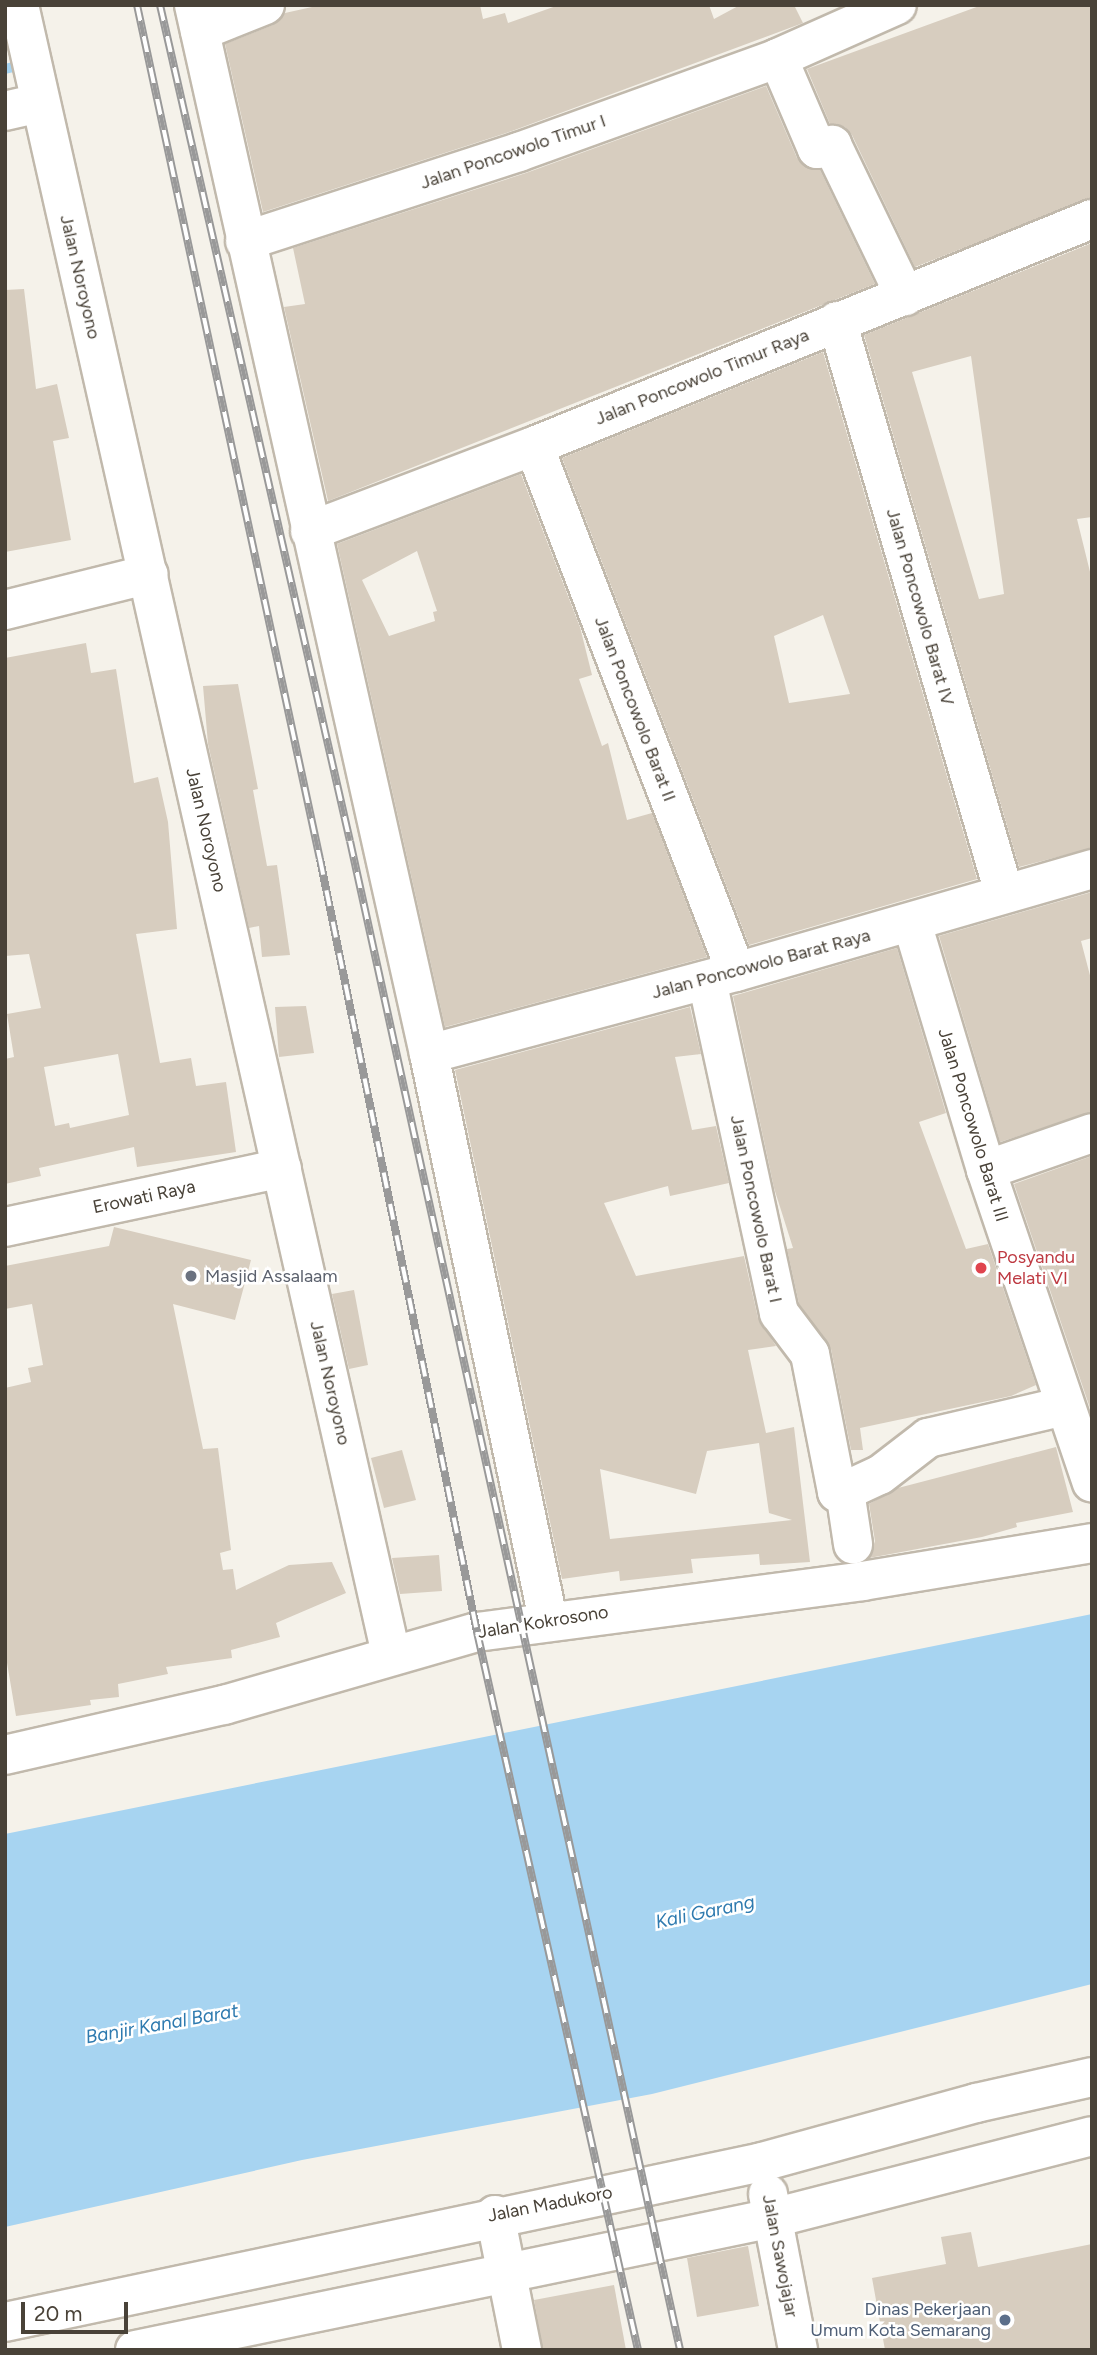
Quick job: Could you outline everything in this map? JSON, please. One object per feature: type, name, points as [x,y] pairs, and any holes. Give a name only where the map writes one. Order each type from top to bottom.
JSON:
[{"type":"street","points":[[265,5],[197,18],[429,1054],[548,1619]]},
{"type":"street","name":"Jalan Poncowolo Timur I","points":[[245,241],[519,152],[778,58],[897,5]]},
{"type":"street","name":"Jalan Noroyono","points":[[16,22],[23,107],[149,574],[391,1655]]},
{"type":"street","points":[[778,58],[817,149],[832,145],[905,296]]},
{"type":"street","name":"Jalan Poncowolo Timur Raya","points":[[310,531],[534,446],[1092,219]]},
{"type":"street","name":"Jalan Poncowolo Barat IV","points":[[837,321],[1003,893]]},
{"type":"street","name":"Jalan Poncowolo Barat II","points":[[534,446],[721,976]]},
{"type":"street","points":[[5,610],[149,574]]},
{"type":"street","name":"Jalan Poncowolo Barat Raya","points":[[429,1054],[912,923],[1003,893],[1092,869]]},
{"type":"street","name":"Jalan Poncowolo Barat III","points":[[912,923],[986,1170],[1092,1483]]},
{"type":"street","name":"Jalan Poncowolo Barat I","points":[[721,976],[779,1313],[810,1354],[837,1492],[845,1490],[853,1544]]},
{"type":"street","points":[[986,1170],[1092,1133]]},
{"type":"street","name":"Erowati Raya","points":[[5,1227],[282,1168]]},
{"type":"street","points":[[845,1490],[880,1475],[908,1449],[929,1438],[1064,1406]]},
{"type":"street","name":"Jalan Kokrosono","points":[[5,1755],[223,1705],[477,1632],[548,1619],[863,1581],[1092,1543]]},
{"type":"street","name":"Jalan Madukoro","points":[[5,2322],[495,2215],[762,2162],[976,2103],[1092,2077]]},
{"type":"street","points":[[135,2350],[507,2270],[773,2218],[1092,2136]]},
{"type":"street","name":"Jalan Sawojajar","points":[[762,2162],[798,2350]]},
{"type":"street","points":[[651,2184],[662,2239]]},
{"type":"street","points":[[594,2195],[606,2250]]},
{"type":"street","points":[[495,2215],[522,2350]]},
{"type":"water","points":[[1092,1614],[1092,1984],[652,2094],[302,2160],[5,2227],[5,1834]]},
{"type":"building","points":[[321,5],[480,5],[483,19],[505,13],[508,23],[559,5],[709,5],[714,19],[740,5],[794,5],[803,23],[512,131],[263,212],[225,44],[273,25],[285,13]]},
{"type":"building","points":[[982,5],[1092,5],[1092,198],[915,267],[852,135],[845,127],[830,124],[807,69]]},
{"type":"building","points":[[766,86],[797,158],[804,166],[820,170],[875,284],[328,501],[284,307],[305,304],[293,248],[526,173]]},
{"type":"building","points":[[1092,243],[1092,517],[1077,519],[1092,580],[1092,848],[1019,867],[864,335]],"holes":[[[971,356],[1004,594],[979,599],[912,372]]]},
{"type":"building","points":[[24,289],[36,389],[57,384],[69,438],[53,441],[71,540],[5,552],[5,290]]},
{"type":"building","points":[[823,352],[977,879],[749,945],[562,458]],"holes":[[[823,615],[850,694],[789,703],[774,636]]]},
{"type":"building","points":[[521,474],[580,627],[592,675],[579,679],[602,746],[608,743],[627,820],[652,813],[707,957],[445,1027],[337,544]],"holes":[[[417,551],[437,611],[433,612],[435,621],[389,636],[362,580]]]},
{"type":"building","points":[[86,643],[91,673],[116,669],[134,783],[158,777],[168,822],[177,929],[136,934],[160,1063],[191,1058],[196,1086],[226,1082],[236,1152],[137,1167],[134,1147],[39,1168],[41,1176],[5,1184],[5,1059],[14,1057],[7,1014],[41,1008],[29,954],[5,956],[5,658]],"holes":[[[118,1054],[129,1115],[70,1128],[69,1123],[55,1126],[44,1067]]]},
{"type":"building","points":[[238,684],[258,789],[253,790],[267,866],[277,865],[290,955],[262,957],[259,926],[249,928],[208,744],[203,686]]},
{"type":"building","points":[[1092,892],[1092,938],[1081,941],[1092,983],[1092,1112],[1000,1142],[939,936]]},
{"type":"building","points":[[897,948],[946,1113],[919,1122],[966,1249],[988,1244],[1036,1385],[1011,1396],[860,1428],[863,1450],[851,1450],[831,1349],[799,1304],[787,1249],[793,1248],[774,1188],[733,996]]},
{"type":"building","points":[[306,1006],[314,1053],[279,1057],[275,1007]]},
{"type":"building","points":[[690,1007],[701,1054],[675,1057],[692,1130],[716,1126],[729,1183],[670,1196],[668,1186],[604,1203],[636,1276],[744,1256],[758,1318],[776,1346],[748,1350],[766,1433],[794,1427],[810,1562],[760,1565],[759,1554],[691,1559],[693,1573],[620,1581],[619,1571],[562,1579],[455,1070]],"holes":[[[759,1443],[769,1513],[792,1520],[610,1539],[600,1469],[696,1494],[707,1451]]]},
{"type":"building","points":[[1092,1156],[1092,1414],[1014,1184]]},
{"type":"building","points":[[114,1227],[251,1260],[235,1320],[173,1304],[203,1449],[218,1448],[231,1550],[220,1553],[223,1570],[233,1569],[236,1590],[289,1565],[332,1562],[346,1593],[276,1623],[280,1637],[231,1650],[232,1658],[166,1667],[168,1674],[118,1684],[119,1697],[90,1700],[91,1705],[16,1716],[5,1651],[5,1388],[31,1382],[28,1368],[43,1365],[32,1304],[5,1309],[5,1266],[109,1246]]},
{"type":"building","points":[[354,1290],[368,1365],[349,1369],[332,1294]]},
{"type":"building","points":[[1056,1447],[1073,1512],[1016,1523],[1017,1527],[982,1537],[869,1558],[875,1541],[869,1504],[898,1488]]},
{"type":"building","points":[[402,1450],[416,1500],[384,1508],[371,1458]]},
{"type":"building","points":[[439,1555],[442,1591],[400,1594],[392,1558]]},
{"type":"building","points":[[971,2232],[978,2267],[1092,2244],[1092,2350],[885,2350],[872,2278],[946,2264],[941,2237]]},
{"type":"building","points":[[748,2246],[759,2306],[697,2317],[687,2258]]},
{"type":"building","points":[[614,2285],[626,2350],[543,2350],[534,2300]]},
{"type":"waterway","points":[[5,69],[17,66]]},
{"type":"railway","points":[[137,5],[320,859],[477,1632],[638,2350]]},
{"type":"railway","points":[[160,5],[350,841],[680,2350]]},
{"type":"place","name":"Posyandu Melati VI","points":[[981,1268]]},
{"type":"place","name":"Masjid Assalaam","points":[[191,1276]]},
{"type":"place","name":"Dinas Pekerjaan Umum Kota Semarang","points":[[1005,2320]]},
{"type":"water label","name":"Kali Garang","points":[[705,1912]]},
{"type":"water label","name":"Banjir Kanal Barat","points":[[162,2024]]}]
